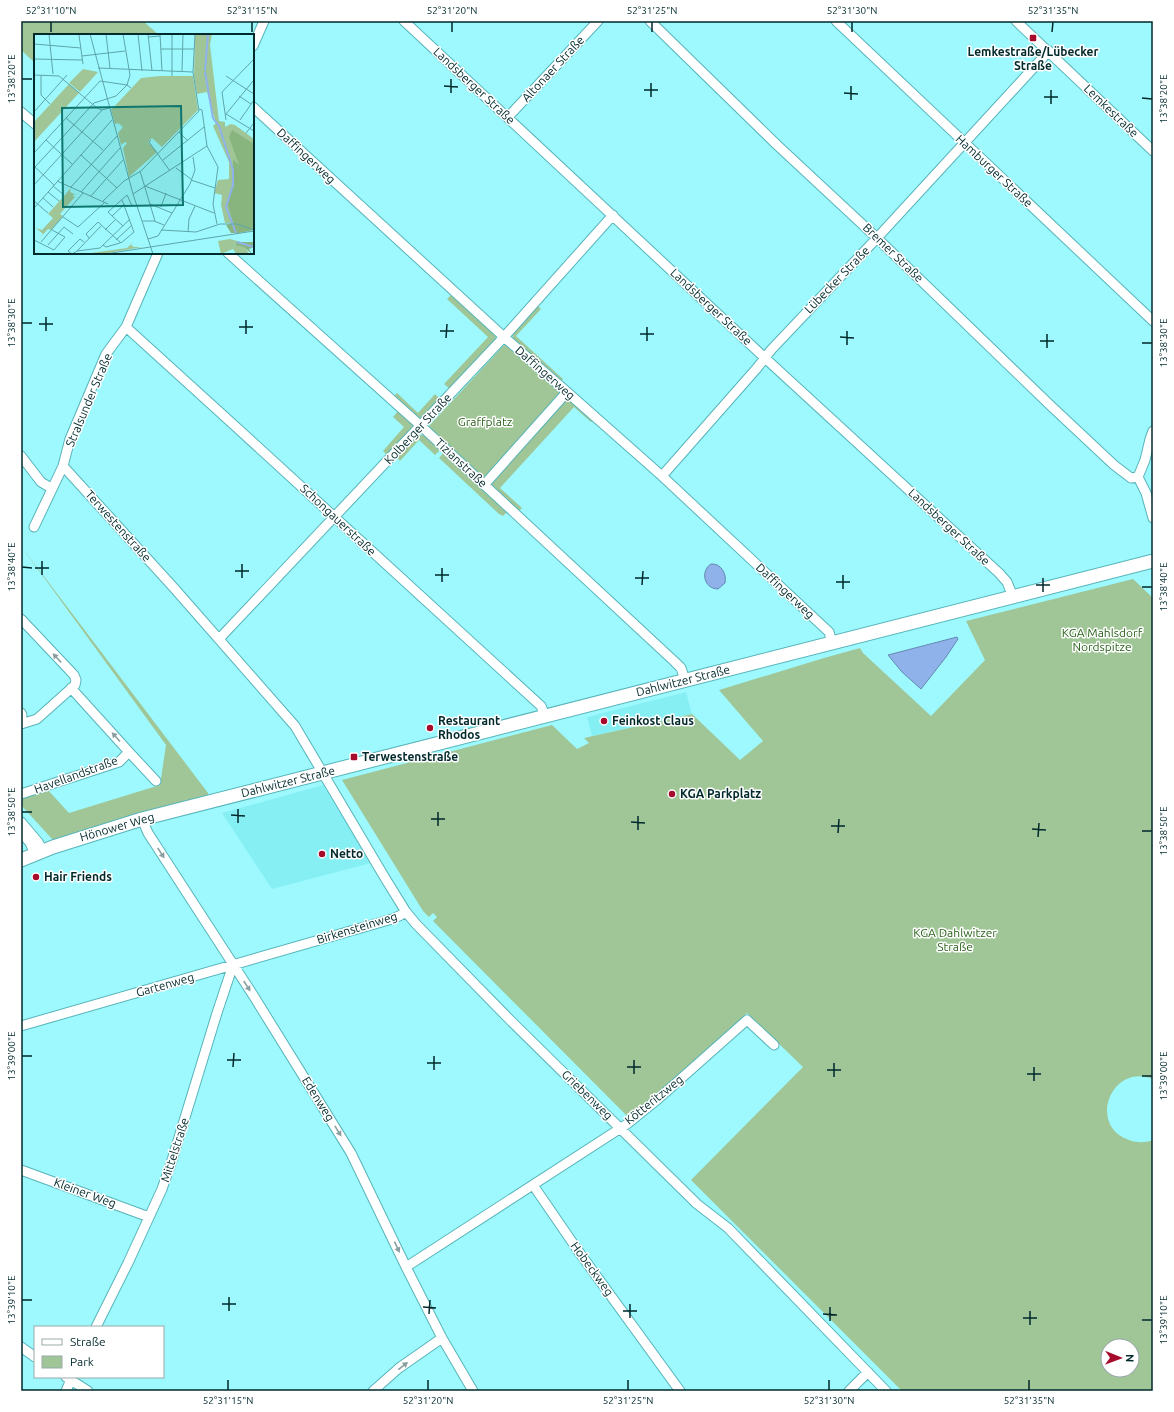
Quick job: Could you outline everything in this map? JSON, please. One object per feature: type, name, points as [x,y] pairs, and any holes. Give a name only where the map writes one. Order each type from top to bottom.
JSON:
[{"type":"main road","name":"Dahlwitzer Straße","points":[[214,801],[1153,561]]},
{"type":"main road","name":"Hönower Weg","points":[[21,860],[84,837],[142,819],[214,801]]},
{"type":"street","points":[[254,44],[264,21]]},
{"type":"street","name":"Landsberger Straße","points":[[404,21],[765,358],[999,573],[1007,582],[1013,597]]},
{"type":"street","name":"Altonaer Straße","points":[[508,117],[598,21]]},
{"type":"street","name":"Bremer Straße","points":[[650,21],[776,144],[878,238],[1114,465],[1131,478],[1138,477]]},
{"type":"street","name":"Hamburger Straße","points":[[836,21],[1153,321]]},
{"type":"street","name":"Lemkestraße","points":[[1016,21],[1153,151]]},
{"type":"street","name":"Lübecker Straße","points":[[662,476],[771,350],[878,238],[1049,51]]},
{"type":"street","name":"Daffingerweg","points":[[254,108],[504,337],[662,476],[829,632],[832,643]]},
{"type":"street","points":[[21,112],[34,123]]},
{"type":"street","name":"Kolberger Straße","points":[[219,638],[421,426],[504,337],[613,216]]},
{"type":"street","name":"Stralsunder Straße","points":[[34,526],[63,466],[70,439],[106,354],[126,327],[158,254]]},
{"type":"street","name":"Tizianstraße","points":[[229,254],[421,426],[675,662],[681,668],[685,680]]},
{"type":"street","name":"Schongauerstraße","points":[[126,327],[541,706],[545,716]]},
{"type":"street","points":[[484,485],[567,392]]},
{"type":"street","points":[[1153,431],[1145,460],[1138,477],[1146,492],[1153,518]]},
{"type":"street","points":[[21,456],[41,482],[52,488]]},
{"type":"street","name":"Terwestenstraße","points":[[63,466],[219,638],[296,726],[322,773]]},
{"type":"street","points":[[21,619],[74,675],[76,680],[72,688],[37,719],[21,724],[21,713]]},
{"type":"street","name":"Havellandstraße","points":[[72,688],[156,781]]},
{"type":"street","name":"Havellandstraße","points":[[21,794],[119,762],[129,752]]},
{"type":"street","name":"Griebenweg","points":[[322,773],[406,912],[416,924],[507,1018],[697,1204],[728,1228],[886,1391]]},
{"type":"street","name":"Edenweg","points":[[142,819],[148,833],[351,1153],[442,1338],[473,1391]]},
{"type":"street","points":[[21,822],[38,842],[39,853]]},
{"type":"street","points":[[21,832],[39,853]]},
{"type":"street","name":"Birkensteinweg","points":[[308,943],[399,916],[406,912]]},
{"type":"street","name":"Gartenweg","points":[[21,1026],[308,943]]},
{"type":"street","name":"Mittelstraße","points":[[96,1326],[128,1263],[162,1189],[212,1027],[233,965]]},
{"type":"street","name":"Kötteritzweg","points":[[406,1267],[620,1127],[628,1124],[747,1020],[774,1044]]},
{"type":"street","name":"Kleiner Weg","points":[[21,1170],[149,1217]]},
{"type":"street","name":"Hobeckweg","points":[[533,1185],[579,1252],[680,1391]]},
{"type":"street","points":[[373,1391],[399,1368],[442,1338]]},
{"type":"street","points":[[21,1347],[34,1355]]},
{"type":"street","points":[[849,1391],[868,1372]]},
{"type":"street","points":[[66,1391],[70,1378],[88,1391]]},
{"type":"shaded area","points":[[711,564],[718,565],[725,576],[725,583],[718,589],[709,586],[705,579],[705,571]]},
{"type":"shaded area","points":[[957,637],[958,639],[946,657],[921,689],[902,672],[888,655]]},
{"type":"shaded area","points":[[686,692],[692,714],[592,736],[587,717]]},
{"type":"shaded area","points":[[323,785],[371,863],[272,889],[222,813]]},
{"type":"green space","points":[[21,21],[143,21],[158,34],[34,34],[34,62],[21,50]]},
{"type":"green space","points":[[452,294],[495,334],[496,337],[495,341],[450,389],[444,384],[488,337],[447,299]]},
{"type":"green space","points":[[538,306],[541,309],[516,336],[563,379],[560,383],[512,339],[514,332]]},
{"type":"green space","name":"Graffplatz","points":[[506,343],[561,392],[486,478],[481,478],[429,431],[429,426]]},
{"type":"green space","points":[[397,393],[418,413],[435,394],[441,400],[420,420],[392,398]]},
{"type":"green space","points":[[568,397],[594,420],[591,422],[574,407],[500,488],[522,508],[517,513],[491,488],[490,482]]},
{"type":"green space","points":[[398,411],[413,425],[413,429],[389,457],[383,451],[404,427],[393,417]]},
{"type":"green space","points":[[418,435],[426,435],[441,449],[435,455],[419,440],[400,461],[396,456]]},
{"type":"green space","points":[[444,452],[508,511],[503,516],[499,514],[439,458]]},
{"type":"green space","points":[[21,546],[208,793],[208,795],[55,840],[52,839],[21,805],[21,799],[23,797],[47,789],[69,813],[160,785],[166,745]]},
{"type":"green space","name":"KGA Dahlwitzer Straße","points":[[1133,579],[1153,598],[1153,1079],[1138,1076],[1126,1079],[1116,1087],[1110,1098],[1107,1110],[1109,1122],[1116,1133],[1135,1142],[1153,1140],[1153,1391],[902,1391],[691,1180],[803,1067],[747,1013],[710,1049],[629,1118],[433,921],[437,917],[433,913],[429,917],[423,911],[342,780],[552,725],[577,749],[589,743],[584,738],[692,714],[740,760],[763,741],[719,690],[860,648],[863,653],[931,716],[985,660],[966,621]]},
{"type":"place","name":"Lemkestraße/Lübecker Straße","points":[[1033,38]]},
{"type":"place","name":"Feinkost Claus","points":[[604,721]]},
{"type":"place","name":"Restaurant Rhodos","points":[[430,728]]},
{"type":"place","name":"Terwestenstraße","points":[[354,757]]},
{"type":"place","name":"KGA Parkplatz","points":[[672,794]]},
{"type":"place","name":"Netto","points":[[322,854]]},
{"type":"place","name":"Hair Friends","points":[[36,877]]},
{"type":"park label","name":"KGA Mahlsdorf Nordspitze","points":[[1102,640]]}]
